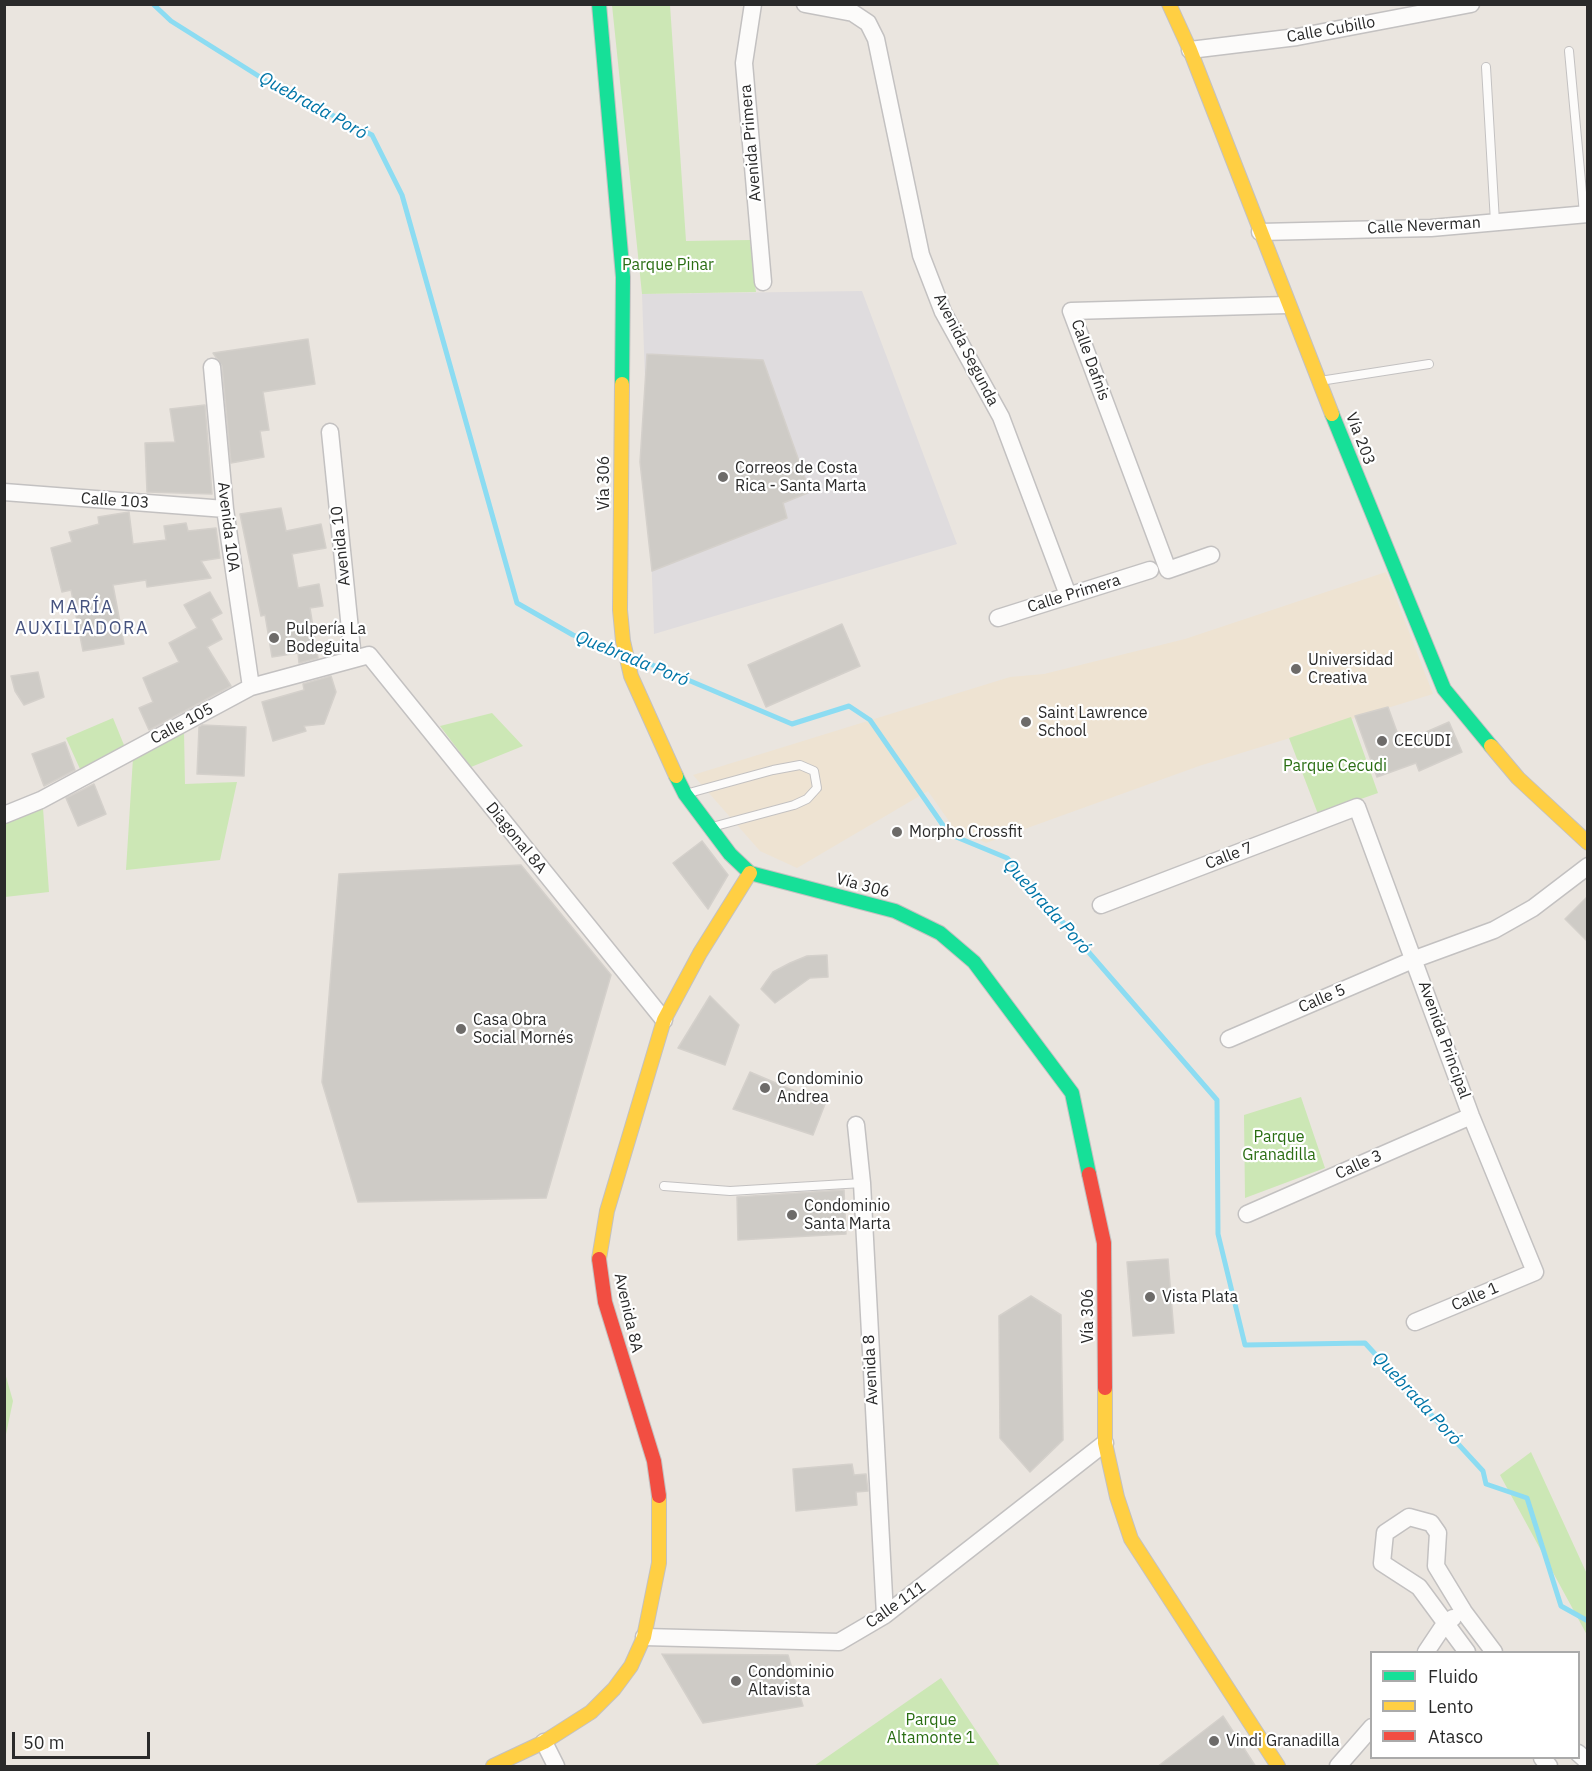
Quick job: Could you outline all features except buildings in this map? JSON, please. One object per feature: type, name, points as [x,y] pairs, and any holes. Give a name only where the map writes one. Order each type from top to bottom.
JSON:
[{"type":"street","name":"Vía 306","points":[[599,4],[623,277],[620,469],[623,641],[631,676],[660,746],[685,794],[730,854],[750,873],[894,911],[940,933],[974,962],[1072,1093],[1104,1243],[1105,1443],[1117,1497],[1131,1539],[1278,1767]]},
{"type":"street","name":"Avenida Primera","points":[[753,4],[744,63],[763,282]]},
{"type":"street","name":"Avenida Segunda","points":[[805,4],[853,13],[868,23],[876,39],[921,255],[944,312],[1001,417],[1068,596]]},
{"type":"street","name":"Vía 203","points":[[1169,4],[1190,50],[1287,305],[1444,690],[1518,778],[1587,843]]},
{"type":"street","name":"Calle Cubillo","points":[[1190,50],[1297,37],[1471,4]]},
{"type":"street","name":"Calle Neverman","points":[[1260,232],[1431,228],[1586,214]]},
{"type":"street","name":"Calle Dafnis","points":[[1211,555],[1168,570],[1071,311],[1287,305]]},
{"type":"street","name":"Avenida 10A","points":[[212,367],[225,509],[251,687]]},
{"type":"street","name":"Avenida 10","points":[[330,432],[361,657]]},
{"type":"street","name":"Calle 103","points":[[4,492],[225,509]]},
{"type":"street","name":"Calle Primera","points":[[998,618],[1150,570]]},
{"type":"street","name":"Calle 105","points":[[4,815],[41,800],[251,687],[361,657]]},
{"type":"street","name":"Diagonal 8A","points":[[361,657],[664,1020]]},
{"type":"street","name":"Calle 7","points":[[1101,904],[1357,807]]},
{"type":"street","name":"Avenida Principal","points":[[1357,807],[1472,1116],[1535,1272]]},
{"type":"street","name":"Calle 5","points":[[1229,1039],[1415,959],[1494,930],[1533,908],[1587,866]]},
{"type":"street","name":"Avenida 8A","points":[[493,1767],[544,1742],[591,1712],[614,1689],[631,1666],[644,1637],[659,1563],[661,1509],[654,1461],[605,1302],[598,1254],[607,1211],[664,1020],[700,953],[750,873]]},
{"type":"street","name":"Calle 3","points":[[1248,1214],[1472,1116]]},
{"type":"street","name":"Avenida 8","points":[[856,1125],[862,1183],[885,1615]]},
{"type":"street","name":"Calle 1","points":[[1415,1322],[1535,1272]]},
{"type":"street","name":"Calle 111","points":[[644,1637],[839,1642],[885,1615],[1105,1443]]},
{"type":"street","points":[[1466,1651],[1419,1587],[1382,1563],[1385,1533],[1409,1517],[1431,1522],[1438,1533],[1436,1566],[1464,1612],[1492,1651]]},
{"type":"street","points":[[1427,1651],[1446,1622],[1464,1612]]},
{"type":"street","points":[[1338,1767],[1370,1728]]},
{"type":"street","points":[[544,1742],[556,1767]]},
{"type":"lane","points":[[1569,51],[1586,214]]},
{"type":"lane","points":[[1486,67],[1496,222]]},
{"type":"lane","points":[[1319,381],[1429,364]]},
{"type":"lane","points":[[685,794],[782,768],[800,765],[814,771],[817,788],[807,799],[795,805],[709,828]]},
{"type":"lane","points":[[664,1186],[730,1191],[862,1183]]},
{"type":"shaded area","points":[[862,291],[957,544],[654,634],[642,294]]},
{"type":"shaded area","name":"Saint Lawrence School","points":[[1386,572],[1433,694],[1199,766],[986,843],[953,827],[928,791],[797,868],[760,851],[693,775],[1010,677],[1044,674],[1185,639]]},
{"type":"green space","name":"Parque Pinar","points":[[612,5],[670,5],[686,241],[750,240],[756,292],[642,294]]},
{"type":"green space","points":[[492,713],[523,746],[471,767],[440,726]]},
{"type":"green space","name":"Parque Cecudi","points":[[1351,717],[1378,793],[1318,814],[1289,738]]},
{"type":"green space","points":[[113,718],[126,750],[80,769],[66,738]]},
{"type":"green space","points":[[184,731],[185,784],[237,782],[220,860],[126,870],[133,758]]},
{"type":"green space","points":[[43,808],[49,892],[5,897],[4,824]]},
{"type":"green space","name":"Parque Granadilla","points":[[1301,1097],[1325,1168],[1245,1198],[1244,1115]]},
{"type":"green space","points":[[5,1373],[13,1401],[5,1439]]},
{"type":"green space","points":[[1531,1452],[1587,1574],[1587,1635],[1500,1475]]},
{"type":"green space","name":"Parque Altamonte 1","points":[[941,1678],[1000,1766],[814,1766]]},
{"type":"waterway","name":"Quebrada Poró","points":[[153,4],[171,21],[276,87],[372,135],[402,195],[517,603],[573,635],[618,652]]},
{"type":"waterway","name":"Quebrada Poró","points":[[636,658],[792,724],[849,706],[870,720],[949,834],[1007,858],[1217,1100],[1218,1234],[1245,1345],[1365,1343],[1483,1471],[1486,1484],[1527,1498],[1561,1606],[1588,1621]]},
{"type":"traffic: fast","points":[[599,4],[623,277],[622,384]]},
{"type":"traffic: fast","points":[[1332,414],[1444,689],[1491,746]]},
{"type":"traffic: fast","points":[[676,776],[685,794],[730,854],[750,873],[895,911],[940,933],[974,962],[1072,1093],[1089,1174]]},
{"type":"traffic: slow","points":[[1169,4],[1190,50],[1332,414]]},
{"type":"traffic: slow","points":[[622,384],[620,610],[623,641],[631,676],[676,776]]},
{"type":"traffic: slow","points":[[1491,746],[1518,778],[1588,843]]},
{"type":"traffic: slow","points":[[599,1259],[607,1211],[664,1020],[700,953],[750,873]]},
{"type":"traffic: slow","points":[[1105,1388],[1105,1443],[1117,1497],[1131,1539],[1278,1766]]},
{"type":"traffic: slow","points":[[493,1766],[544,1742],[591,1712],[614,1689],[631,1666],[644,1637],[659,1563],[659,1496]]},
{"type":"traffic: jam","points":[[1089,1174],[1104,1243],[1105,1388]]},
{"type":"traffic: jam","points":[[599,1259],[605,1302],[654,1461],[659,1496]]},
{"type":"place","name":"Correos de Costa Rica - Santa Marta","points":[[723,477]]},
{"type":"place","name":"Pulpería La Bodeguita","points":[[274,638]]},
{"type":"place","name":"Universidad Creativa","points":[[1296,669]]},
{"type":"place","name":"Saint Lawrence School","points":[[1026,722]]},
{"type":"place","name":"CECUDI","points":[[1382,741]]},
{"type":"place","name":"Morpho Crossfit","points":[[897,832]]},
{"type":"place","name":"Casa Obra Social Mornés","points":[[461,1029]]},
{"type":"place","name":"Condominio Andrea","points":[[765,1088]]},
{"type":"place","name":"Condominio Santa Marta","points":[[792,1215]]},
{"type":"place","name":"Vista Plata","points":[[1150,1297]]},
{"type":"place","name":"Condominio Altavista","points":[[736,1681]]},
{"type":"place","name":"Vindi Granadilla","points":[[1214,1741]]},
{"type":"district","name":"MARÍA AUXILIADORA","points":[[82,618]]}]
